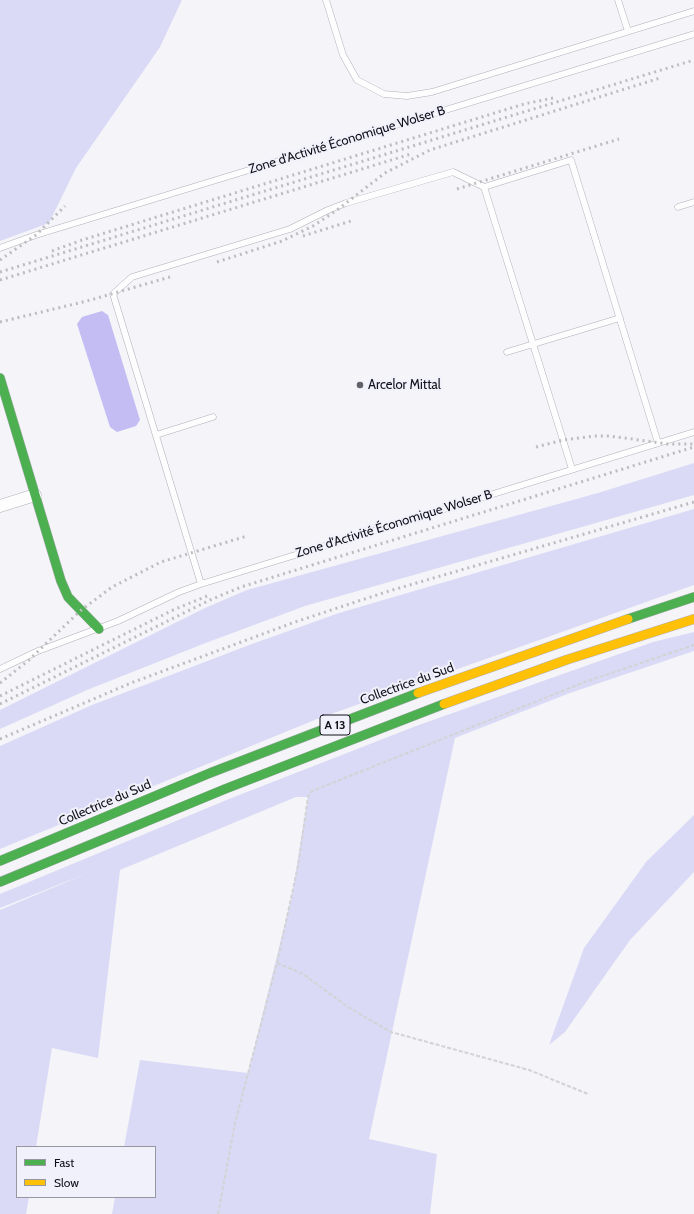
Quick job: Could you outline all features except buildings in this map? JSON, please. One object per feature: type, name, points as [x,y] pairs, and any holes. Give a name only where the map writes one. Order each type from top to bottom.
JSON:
[{"type":"main road","points":[[0,378],[35,495],[68,597],[99,629]]},
{"type":"main road","name":"Collectrice du Sud","points":[[0,861],[210,774],[407,697],[694,597]]},
{"type":"main road","name":"A 13","points":[[0,882],[225,788],[411,716],[566,660],[694,619]]},
{"type":"street","points":[[0,506],[35,495]]},
{"type":"lane","points":[[326,0],[343,55],[357,80],[384,94],[407,96],[432,92],[694,11]]},
{"type":"lane","points":[[618,0],[628,31]]},
{"type":"lane","name":"Zone d'Activité Économique Wolser B","points":[[0,248],[36,235],[694,34]]},
{"type":"lane","points":[[201,584],[113,294],[132,277],[290,229],[328,210],[346,203],[453,172],[484,187],[571,160],[658,443]]},
{"type":"lane","points":[[484,187],[572,470]]},
{"type":"lane","points":[[678,207],[694,202]]},
{"type":"lane","points":[[507,352],[620,318]]},
{"type":"lane","points":[[156,435],[213,417]]},
{"type":"lane","name":"Zone d'Activité Économique Wolser B","points":[[0,669],[38,651],[99,629],[201,584],[694,432]]},
{"type":"path","points":[[218,1214],[235,1123],[277,963],[298,866],[308,797],[312,791],[585,682],[694,645]]},
{"type":"path","points":[[277,963],[302,974],[348,1007],[391,1032],[529,1070],[588,1094]]},
{"type":"shaded area","points":[[0,0],[182,0],[160,47],[76,168],[49,223],[0,241]]},
{"type":"shaded area","points":[[102,311],[108,315],[140,420],[136,426],[117,432],[110,427],[77,324],[82,317]]},
{"type":"shaded area","points":[[694,463],[694,495],[305,606],[203,644],[87,690],[0,729],[0,710],[205,608],[247,590],[598,493]]},
{"type":"shaded area","points":[[694,509],[694,585],[317,719],[0,849],[0,746],[92,705],[252,644],[339,613]]},
{"type":"shaded area","points":[[694,632],[694,651],[570,693],[455,738],[369,1139],[437,1154],[430,1214],[112,1214],[115,1198],[156,1198],[156,1146],[124,1146],[140,1060],[248,1073],[292,895],[308,797],[296,797],[120,870],[98,1058],[52,1048],[36,1146],[16,1146],[16,1198],[29,1198],[26,1214],[0,1214],[0,910],[88,873],[0,908],[0,894],[229,799],[416,726],[653,642]]},
{"type":"shaded area","points":[[694,815],[694,872],[630,940],[565,1032],[549,1045],[584,948],[646,862]]},
{"type":"railway","points":[[0,272],[694,60]]},
{"type":"railway","points":[[217,262],[282,241],[313,226],[337,210],[385,173],[430,150],[660,78]]},
{"type":"railway","points":[[52,251],[82,240],[524,104],[553,98]]},
{"type":"railway","points":[[457,189],[619,139]]},
{"type":"railway","points":[[0,280],[411,154]]},
{"type":"railway","points":[[0,260],[36,235],[65,206]]},
{"type":"railway","points":[[303,236],[351,221]]},
{"type":"railway","points":[[0,322],[87,301],[170,277]]},
{"type":"railway","points":[[536,447],[563,440],[594,436],[610,436],[668,444],[693,444]]},
{"type":"railway","points":[[0,704],[210,600],[241,587],[694,447]]},
{"type":"railway","points":[[0,739],[131,683],[295,622],[389,591],[694,502]]},
{"type":"railway","points":[[0,683],[29,660],[80,611],[112,587],[161,562],[247,536]]},
{"type":"railway","points":[[0,696],[173,610],[207,596]]},
{"type":"traffic: fast","points":[[0,378],[61,581],[68,597],[99,629]]},
{"type":"traffic: fast","points":[[628,619],[694,597]]},
{"type":"traffic: fast","points":[[0,861],[210,773],[418,693]]},
{"type":"traffic: fast","points":[[0,882],[225,789],[444,704]]},
{"type":"traffic: slow","points":[[418,693],[628,619]]},
{"type":"traffic: slow","points":[[444,704],[566,660],[694,619]]},
{"type":"place","name":"Arcelor Mittal","points":[[360,385]]}]
